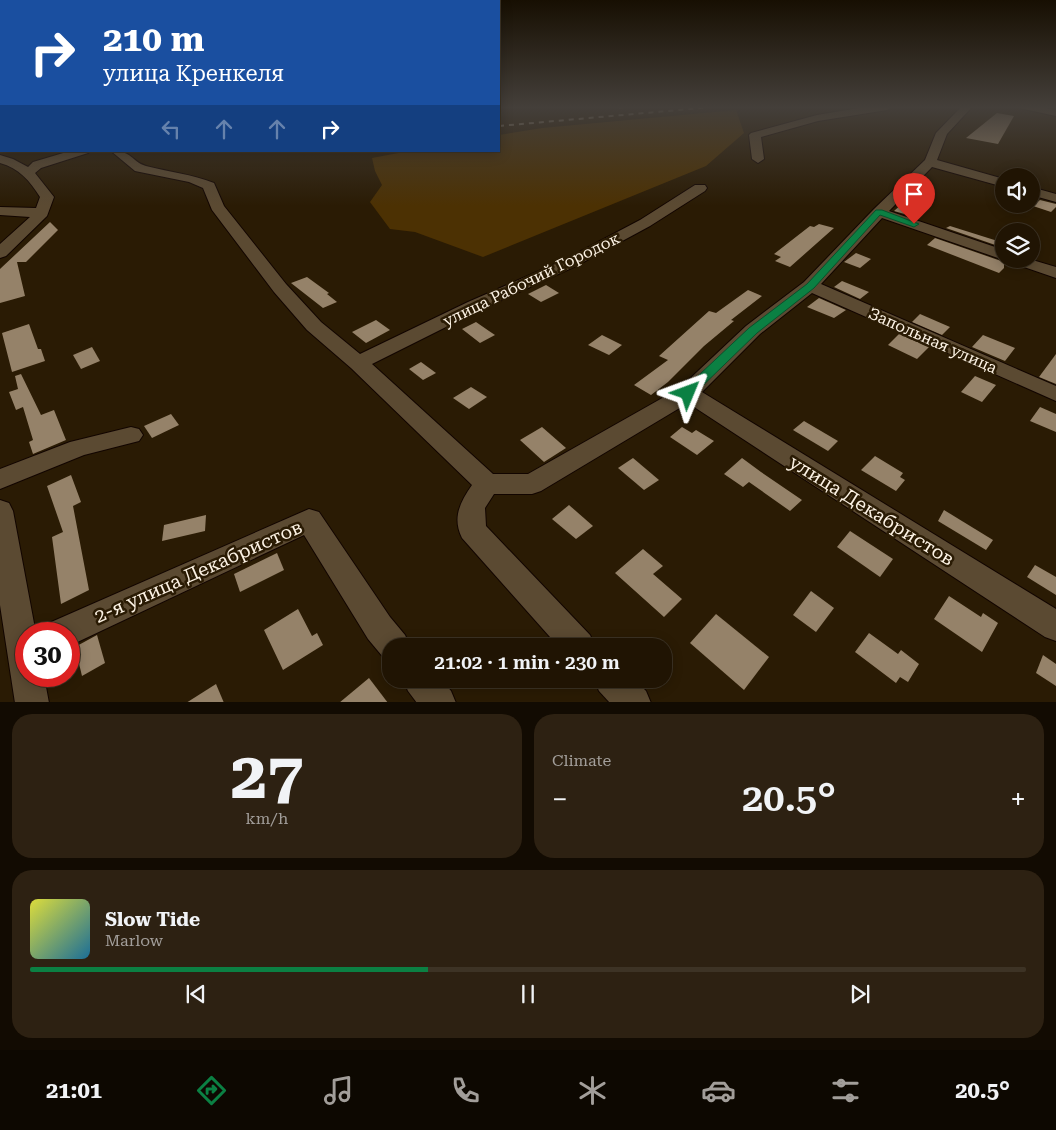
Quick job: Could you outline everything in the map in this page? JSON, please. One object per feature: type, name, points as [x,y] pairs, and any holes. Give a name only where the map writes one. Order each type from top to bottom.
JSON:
[{"type":"street","points":[[756,140],[758,159]]},
{"type":"street","points":[[117,152],[139,168],[193,179],[209,186],[217,207],[280,288],[314,326],[358,363],[486,484],[532,484],[688,393],[753,330],[810,286],[879,212],[930,162],[939,140]]},
{"type":"street","points":[[29,172],[37,165],[81,152]]},
{"type":"street","points":[[0,159],[29,172],[47,197],[42,213],[0,253]]},
{"type":"street","points":[[930,162],[995,180]]},
{"type":"street","name":"улица Рабочий Городок","points":[[358,363],[570,263],[645,223],[700,188]]},
{"type":"street","points":[[1040,194],[1056,198]]},
{"type":"street","points":[[0,211],[42,213]]},
{"type":"street","points":[[879,212],[995,252]]},
{"type":"street","points":[[1040,268],[1056,273]]},
{"type":"street","name":"Запольная улица","points":[[810,286],[1056,394]]},
{"type":"street","name":"улица Декабристов","points":[[688,393],[1056,626]]},
{"type":"street","points":[[0,479],[78,448],[131,435]]},
{"type":"street","points":[[486,484],[472,506],[472,530],[572,638]]},
{"type":"street","points":[[0,511],[19,622]]},
{"type":"street","name":"2-я улица Декабристов","points":[[80,625],[308,520],[387,638]]},
{"type":"street","points":[[30,687],[32,702]]},
{"type":"street","points":[[427,688],[439,702]]},
{"type":"street","points":[[620,688],[634,702]]},
{"type":"shaded area","points":[[500,140],[736,140],[706,166],[483,257],[415,232],[390,229],[370,202],[382,185],[375,171],[372,158],[404,152],[500,152]]},
{"type":"building","points":[[975,140],[1000,140],[998,144]]},
{"type":"building","points":[[1040,200],[1056,204],[1056,207],[1051,212],[1040,208]]},
{"type":"building","points":[[904,202],[918,207],[908,215],[894,211]]},
{"type":"building","points":[[50,222],[58,230],[26,262],[17,262],[25,296],[0,303],[0,269]]},
{"type":"building","points":[[819,224],[834,228],[790,267],[775,261],[781,257],[774,254],[810,226],[814,227]]},
{"type":"building","points":[[950,226],[995,240],[995,245],[946,228]]},
{"type":"building","points":[[935,238],[995,259],[995,268],[1004,268],[999,273],[927,245]]},
{"type":"building","points":[[856,253],[871,259],[860,268],[844,262]]},
{"type":"building","points":[[307,277],[329,293],[327,294],[337,302],[323,308],[291,283]]},
{"type":"building","points":[[842,281],[869,292],[860,299],[834,287]]},
{"type":"building","points":[[546,285],[559,293],[541,302],[528,294]]},
{"type":"building","points":[[748,290],[762,296],[731,320],[734,321],[704,346],[668,382],[651,395],[634,385],[668,360],[659,356],[709,311],[716,313]]},
{"type":"building","points":[[819,298],[846,310],[834,318],[807,307]]},
{"type":"building","points":[[920,314],[950,327],[942,335],[912,322]]},
{"type":"building","points":[[376,320],[390,330],[366,343],[352,332]]},
{"type":"building","points":[[476,322],[495,335],[480,343],[462,329]]},
{"type":"building","points":[[29,324],[38,349],[41,349],[45,361],[12,372],[2,333]]},
{"type":"building","points":[[899,334],[929,347],[917,359],[888,345]]},
{"type":"building","points":[[602,335],[622,345],[609,355],[588,345]]},
{"type":"building","points":[[983,335],[1015,348],[1005,361],[972,347]]},
{"type":"building","points":[[92,347],[100,361],[81,369],[73,355]]},
{"type":"building","points":[[1056,354],[1056,384],[1039,377]]},
{"type":"building","points":[[421,362],[436,373],[423,380],[409,369]]},
{"type":"building","points":[[21,374],[41,415],[54,410],[66,440],[33,454],[29,442],[33,440],[23,407],[16,410],[9,392],[18,389],[15,376]]},
{"type":"building","points":[[975,376],[996,385],[982,402],[961,392]]},
{"type":"building","points":[[471,387],[487,397],[469,409],[453,398]]},
{"type":"building","points":[[1040,407],[1056,414],[1056,432],[1030,421]]},
{"type":"building","points":[[171,414],[179,425],[152,438],[144,426]]},
{"type":"building","points":[[804,421],[838,441],[828,451],[793,430]]},
{"type":"building","points":[[542,427],[566,448],[544,462],[520,440]]},
{"type":"building","points":[[682,427],[692,433],[696,430],[714,441],[697,455],[670,437]]},
{"type":"building","points":[[875,456],[903,473],[900,477],[905,480],[896,491],[861,470]]},
{"type":"building","points":[[633,458],[659,480],[644,490],[618,468]]},
{"type":"building","points":[[742,458],[802,500],[790,511],[749,482],[743,487],[724,474]]},
{"type":"building","points":[[71,475],[81,502],[73,506],[89,590],[61,604],[52,537],[63,532],[47,486]]},
{"type":"building","points":[[569,505],[593,526],[576,539],[552,519]]},
{"type":"building","points":[[944,510],[993,540],[986,550],[938,521]]},
{"type":"building","points":[[206,515],[205,531],[162,541],[164,525]]},
{"type":"building","points":[[850,531],[893,559],[880,577],[837,547]]},
{"type":"building","points":[[643,549],[663,566],[653,574],[682,599],[664,617],[615,573]]},
{"type":"building","points":[[277,553],[284,570],[240,592],[234,574]]},
{"type":"building","points":[[1035,565],[1056,577],[1056,595],[1027,577]]},
{"type":"building","points":[[811,591],[834,608],[816,632],[793,615]]},
{"type":"building","points":[[949,596],[981,617],[983,613],[998,623],[982,652],[934,619]]},
{"type":"building","points":[[298,609],[312,636],[317,633],[323,645],[283,670],[264,630]]},
{"type":"building","points":[[716,614],[769,657],[744,690],[690,643]]},
{"type":"building","points":[[869,633],[898,654],[901,650],[919,664],[908,682],[900,677],[896,683],[855,652]]},
{"type":"building","points":[[97,635],[105,663],[82,676],[80,668],[80,644]]},
{"type":"building","points":[[1043,655],[1056,664],[1056,686],[1036,673]]},
{"type":"building","points":[[369,678],[387,702],[340,702]]},
{"type":"building","points":[[216,684],[224,702],[188,702]]},
{"type":"route","points":[[688,393],[753,330],[810,286],[879,212],[914,224]]}]
